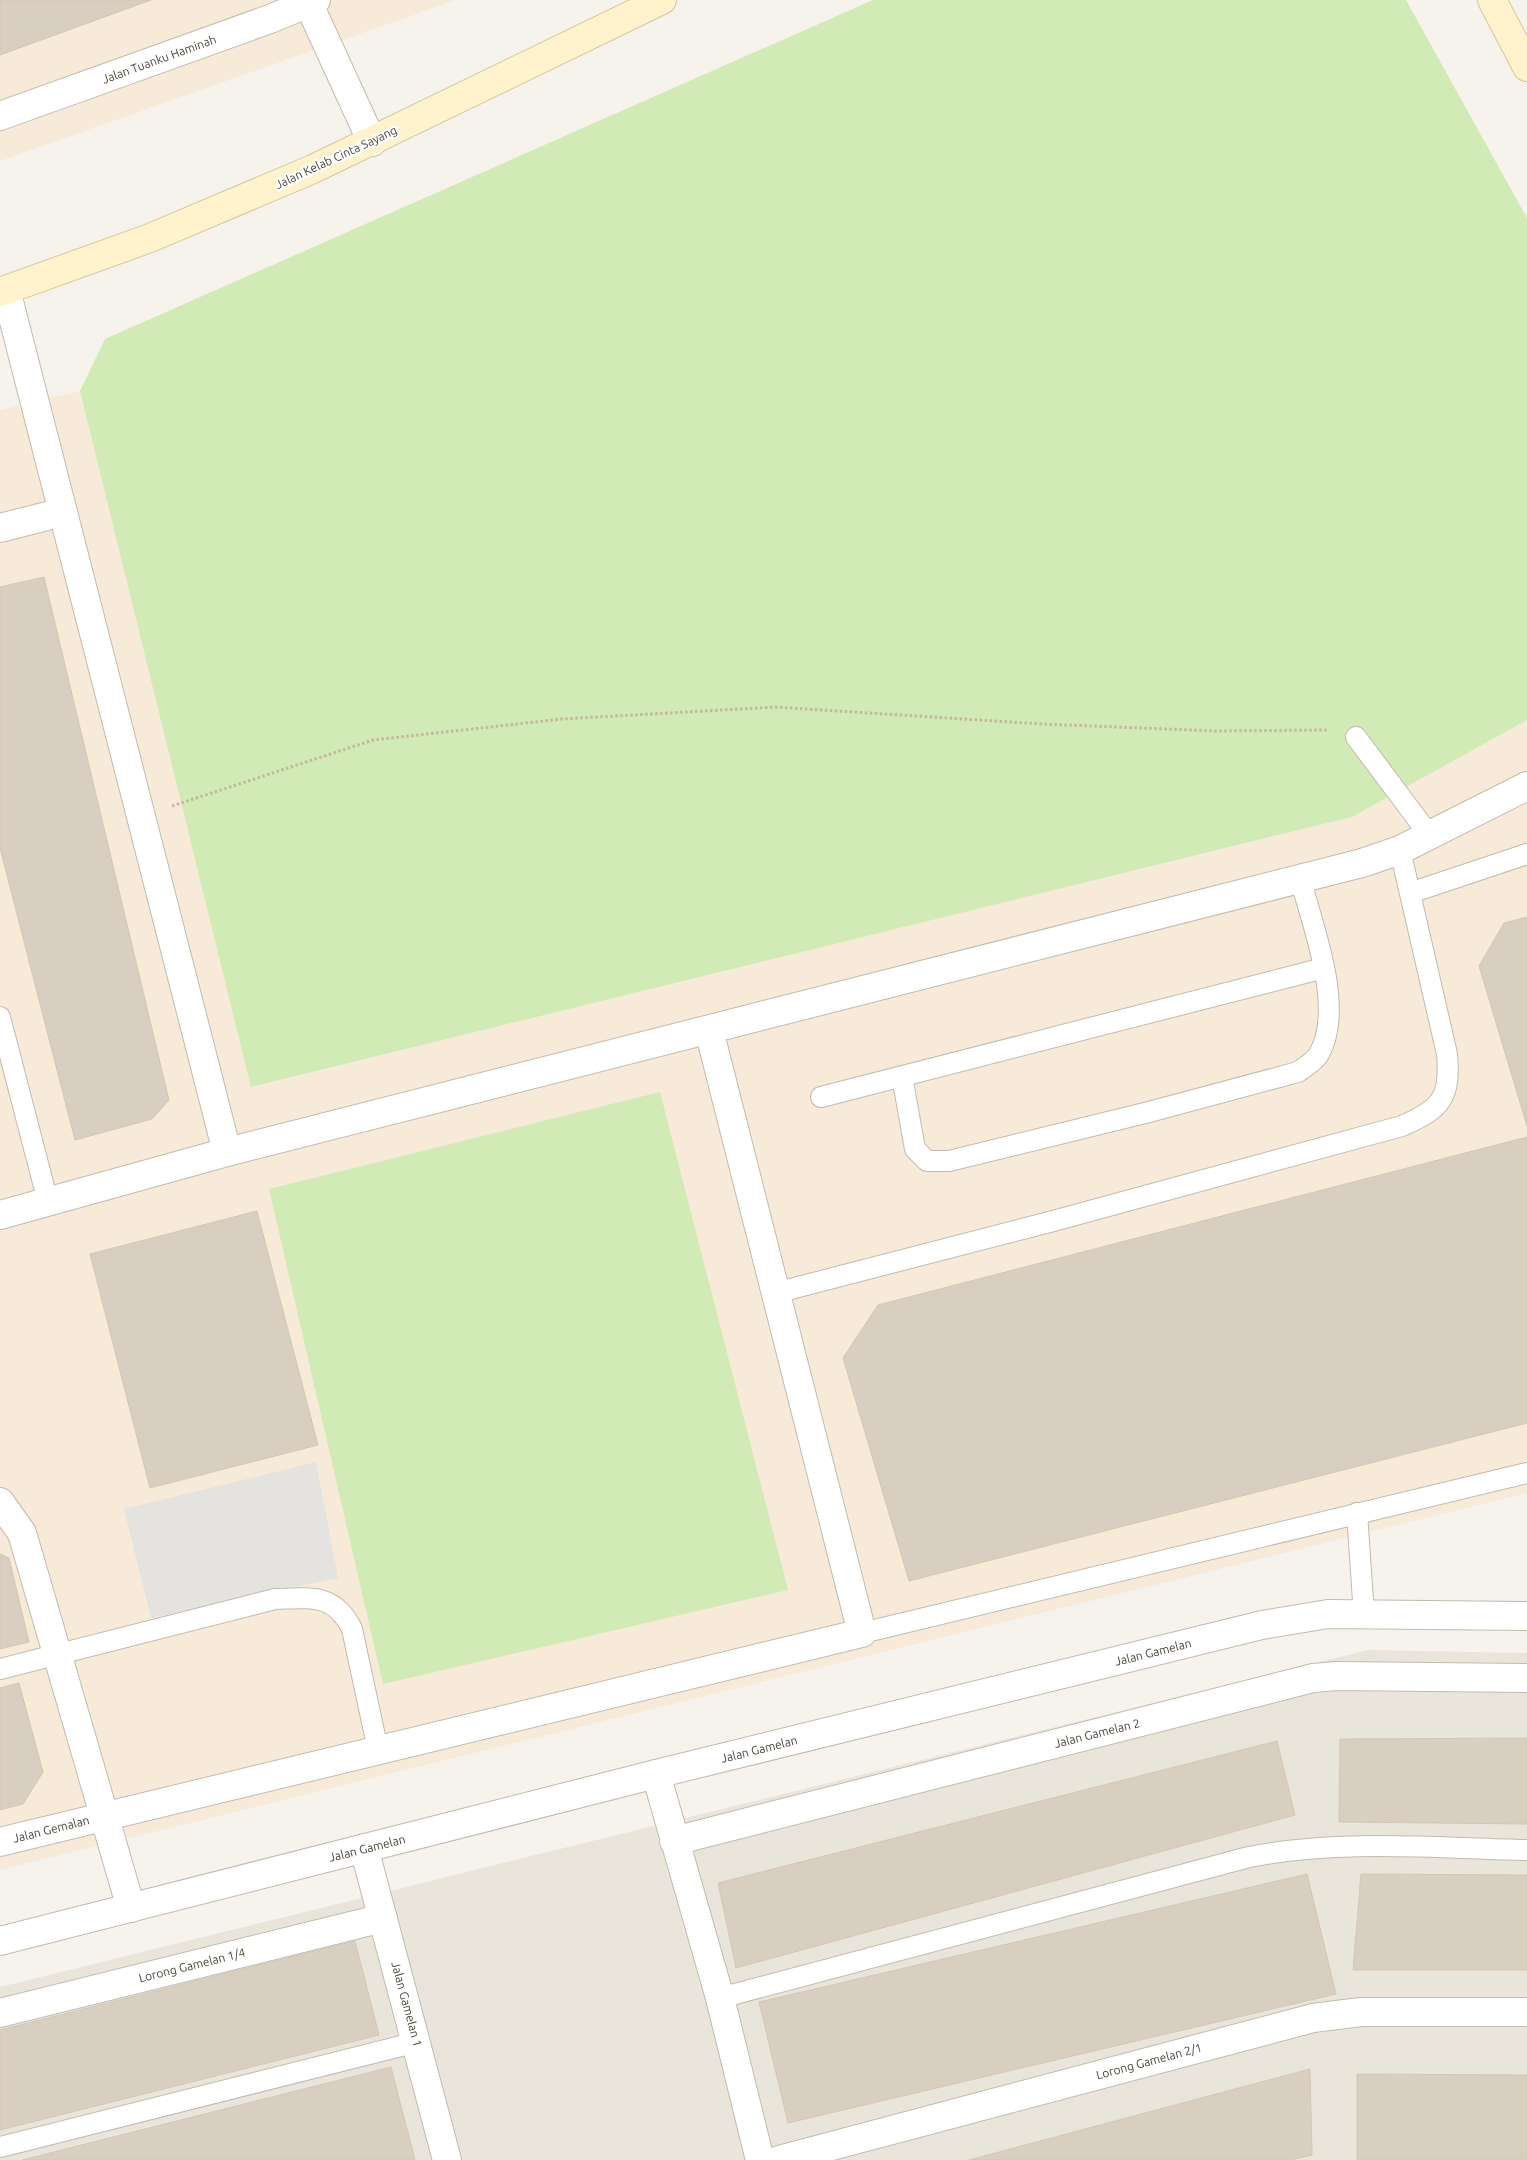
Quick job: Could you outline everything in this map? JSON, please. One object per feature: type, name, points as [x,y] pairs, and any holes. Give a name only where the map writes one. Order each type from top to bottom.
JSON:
[{"type":"main road","name":"Jalan Kelab Cinta Sayang","points":[[3,291],[150,238],[272,187],[372,142],[662,0]]},
{"type":"main road","points":[[1492,0],[1527,67]]},
{"type":"street","points":[[310,1],[372,142]]},
{"type":"street","name":"Jalan Tuanku Haminah","points":[[0,116],[310,1]]},
{"type":"street","points":[[3,291],[63,512],[227,1152]]},
{"type":"street","points":[[0,528],[63,512]]},
{"type":"street","points":[[0,1215],[227,1152],[1362,863],[1400,850],[1430,836],[1527,786]]},
{"type":"street","points":[[709,1030],[862,1633]]},
{"type":"street","points":[[0,1502],[22,1532],[130,1908]]},
{"type":"street","name":"Jalan Gamelan","points":[[0,1941],[656,1774],[1262,1625],[1328,1614],[1527,1616]]},
{"type":"street","name":"Jalan Gemalan","points":[[0,1842],[862,1633]]},
{"type":"street","name":"Jalan Gamelan 2","points":[[674,1841],[1314,1678],[1337,1676],[1527,1678]]},
{"type":"street","points":[[656,1774],[720,1998],[760,2160]]},
{"type":"street","name":"Jalan Gamelan 1","points":[[364,1848],[447,2160]]},
{"type":"street","name":"Lorong Gamelan 1/4","points":[[0,2013],[384,1918]]},
{"type":"street","name":"Lorong Gamelan 2/1","points":[[779,2160],[1313,2018],[1361,2012],[1527,2012]]},
{"type":"lane","points":[[1356,737],[1430,836]]},
{"type":"lane","points":[[775,1293],[1058,1220],[1316,1150],[1402,1126],[1427,1115],[1443,1099],[1449,1077],[1447,1054],[1400,850]]},
{"type":"lane","points":[[1410,893],[1527,854]]},
{"type":"lane","points":[[902,1076],[914,1149],[927,1161],[949,1161],[1149,1112],[1298,1072],[1318,1056],[1328,1032],[1330,1006],[1324,968],[1300,878]]},
{"type":"lane","points":[[821,1097],[1324,968]]},
{"type":"lane","points":[[0,1017],[48,1202]]},
{"type":"lane","points":[[862,1633],[1527,1473]]},
{"type":"lane","points":[[1356,1514],[1364,1615]]},
{"type":"lane","points":[[0,1669],[275,1599],[309,1598],[331,1604],[343,1612],[352,1629],[378,1750]]},
{"type":"lane","points":[[720,1998],[1230,1862],[1282,1851],[1322,1847],[1527,1850]]},
{"type":"lane","points":[[0,2147],[417,2042]]},
{"type":"path","points":[[141,817],[373,740],[562,720],[775,707],[1042,724],[1215,731],[1334,730],[1356,737]]},
{"type":"shaded area","points":[[0,0],[456,0],[0,161]]},
{"type":"shaded area","points":[[80,391],[252,1087],[1352,817],[1527,720],[1527,1493],[0,1870],[0,410]]},
{"type":"shaded area","points":[[316,1462],[338,1578],[151,1618],[124,1509]]},
{"type":"shaded area","points":[[1368,1650],[1527,1653],[1527,2160],[0,2160],[0,1987]]},
{"type":"green space","points":[[873,0],[1406,0],[1527,218],[1527,720],[1352,817],[251,1087],[80,391],[105,339]]},
{"type":"green space","points":[[660,1092],[788,1590],[383,1684],[269,1189]]},
{"type":"building","points":[[0,0],[151,0],[0,55]]},
{"type":"building","points":[[44,577],[169,1100],[152,1119],[75,1140],[0,848],[0,587]]},
{"type":"building","points":[[1527,917],[1527,1126],[1479,966],[1504,923]]},
{"type":"building","points":[[1527,1137],[1527,1423],[909,1581],[843,1358],[878,1305]]},
{"type":"building","points":[[257,1211],[318,1445],[150,1488],[90,1254]]},
{"type":"building","points":[[0,1554],[9,1558],[29,1642],[0,1649]]},
{"type":"building","points":[[19,1683],[43,1772],[23,1804],[0,1810],[0,1688]]},
{"type":"building","points":[[1527,1738],[1527,1824],[1339,1822],[1340,1739]]},
{"type":"building","points":[[1277,1741],[1295,1815],[736,1968],[718,1883]]},
{"type":"building","points":[[1307,1874],[1336,1994],[788,2123],[759,2002]]},
{"type":"building","points":[[1361,1874],[1527,1875],[1527,1970],[1353,1970]]},
{"type":"building","points":[[355,1941],[379,2035],[0,2130],[0,2030]]},
{"type":"building","points":[[391,2067],[415,2160],[22,2160]]},
{"type":"building","points":[[1310,2069],[1312,2155],[1291,2160],[969,2160]]},
{"type":"building","points":[[1357,2074],[1527,2075],[1527,2160],[1357,2160]]}]
